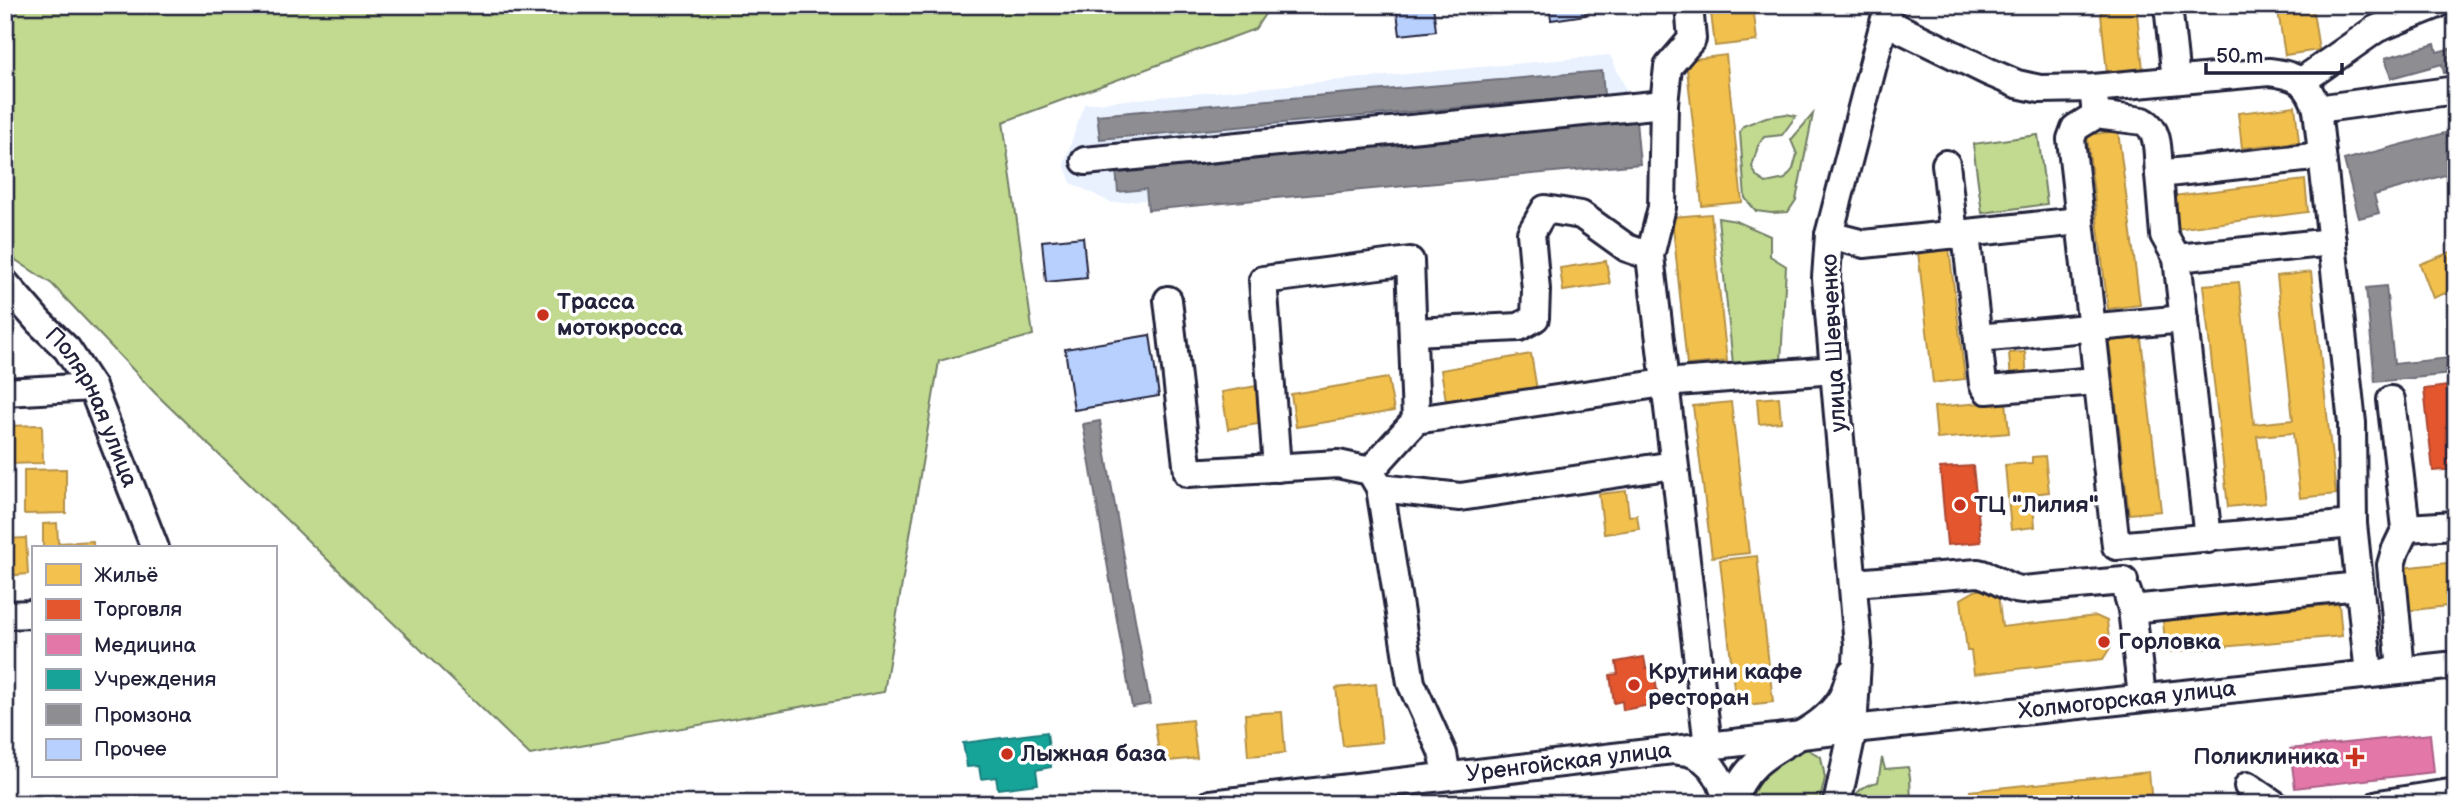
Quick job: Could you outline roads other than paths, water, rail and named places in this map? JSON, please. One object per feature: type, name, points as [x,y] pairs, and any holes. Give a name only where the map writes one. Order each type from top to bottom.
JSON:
[{"type":"street","points":[[1689,5],[1692,39],[1668,67],[1664,104],[1662,207],[1650,256],[1708,746]]},
{"type":"street","points":[[2168,5],[2176,80]]},
{"type":"street","points":[[2302,81],[2376,29],[2436,5]]},
{"type":"street","points":[[1887,14],[2017,83],[2040,89],[2093,88],[2270,72],[2287,74],[2302,81],[2312,94],[2317,109],[2352,424],[2353,524],[2369,674]]},
{"type":"street","name":"улица Шевченко","points":[[1858,645],[1826,278],[1829,234],[1887,14]]},
{"type":"street","points":[[2093,88],[2096,115]]},
{"type":"street","points":[[2317,109],[2456,90]]},
{"type":"street","points":[[1085,161],[1664,104]]},
{"type":"street","points":[[2142,697],[2132,609],[2116,546],[2090,327],[2072,133],[2096,115],[2143,121],[2155,132],[2164,235],[2177,258],[2208,539]]},
{"type":"street","points":[[2159,174],[2322,156]]},
{"type":"street","points":[[1946,164],[1978,338],[1983,384],[1987,390],[2096,381]]},
{"type":"street","points":[[1413,332],[1519,327],[1535,318],[1536,290],[1531,233],[1545,209],[1581,215],[1627,248],[1650,256]]},
{"type":"street","points":[[1829,234],[1864,244],[2079,221]]},
{"type":"street","points":[[2177,258],[2332,242]]},
{"type":"street","points":[[1277,467],[1263,280],[1410,261],[1416,419],[1375,480],[1411,683],[1443,754],[1447,775]]},
{"type":"street","name":"Полярная улица","points":[[5,283],[38,322],[68,349],[92,387],[154,546]]},
{"type":"street","points":[[1168,300],[1188,473],[1338,464],[1375,480],[1460,498],[1674,465]]},
{"type":"street","points":[[1978,338],[2184,319]]},
{"type":"street","points":[[1416,419],[1664,383],[1834,370]]},
{"type":"street","points":[[5,392],[92,387]]},
{"type":"street","points":[[2392,400],[2406,528],[2391,565],[2401,670]]},
{"type":"street","points":[[2116,546],[2353,524]]},
{"type":"street","points":[[2406,528],[2456,525]]},
{"type":"street","points":[[1854,583],[1978,573],[1991,575],[2012,589],[2124,581]]},
{"type":"street","points":[[2132,609],[2359,586]]},
{"type":"street","points":[[5,615],[32,614]]},
{"type":"street","points":[[1838,799],[1853,729],[1858,645]]},
{"type":"street","points":[[1730,804],[1750,768],[1775,747],[1801,735],[1827,715],[1843,696],[1858,645]]},
{"type":"street","name":"Холмогорская улица","points":[[1801,735],[2456,665]]},
{"type":"street","points":[[1801,735],[1815,736],[1823,740],[1834,752],[1839,768],[1838,799]]},
{"type":"street","name":"Уренгойская улица","points":[[1221,803],[1801,735]]},
{"type":"street","points":[[1664,750],[1688,751],[1706,760],[1722,782],[1730,804]]},
{"type":"street","points":[[2248,786],[2274,804]]},
{"type":"street","points":[[2379,804],[2456,792]]},
{"type":"place","name":"Трасса мотокросса","points":[[543,315]]},
{"type":"place","name":"ТЦ \"Лилия\"","points":[[1960,505]]},
{"type":"place","name":"Горловка","points":[[2104,642]]},
{"type":"place","name":"Крутини кафе ресторан","points":[[1634,685]]},
{"type":"place","name":"Лыжная база","points":[[1007,754]]},
{"type":"place","name":"Поликлиника","points":[[2355,757]]}]
